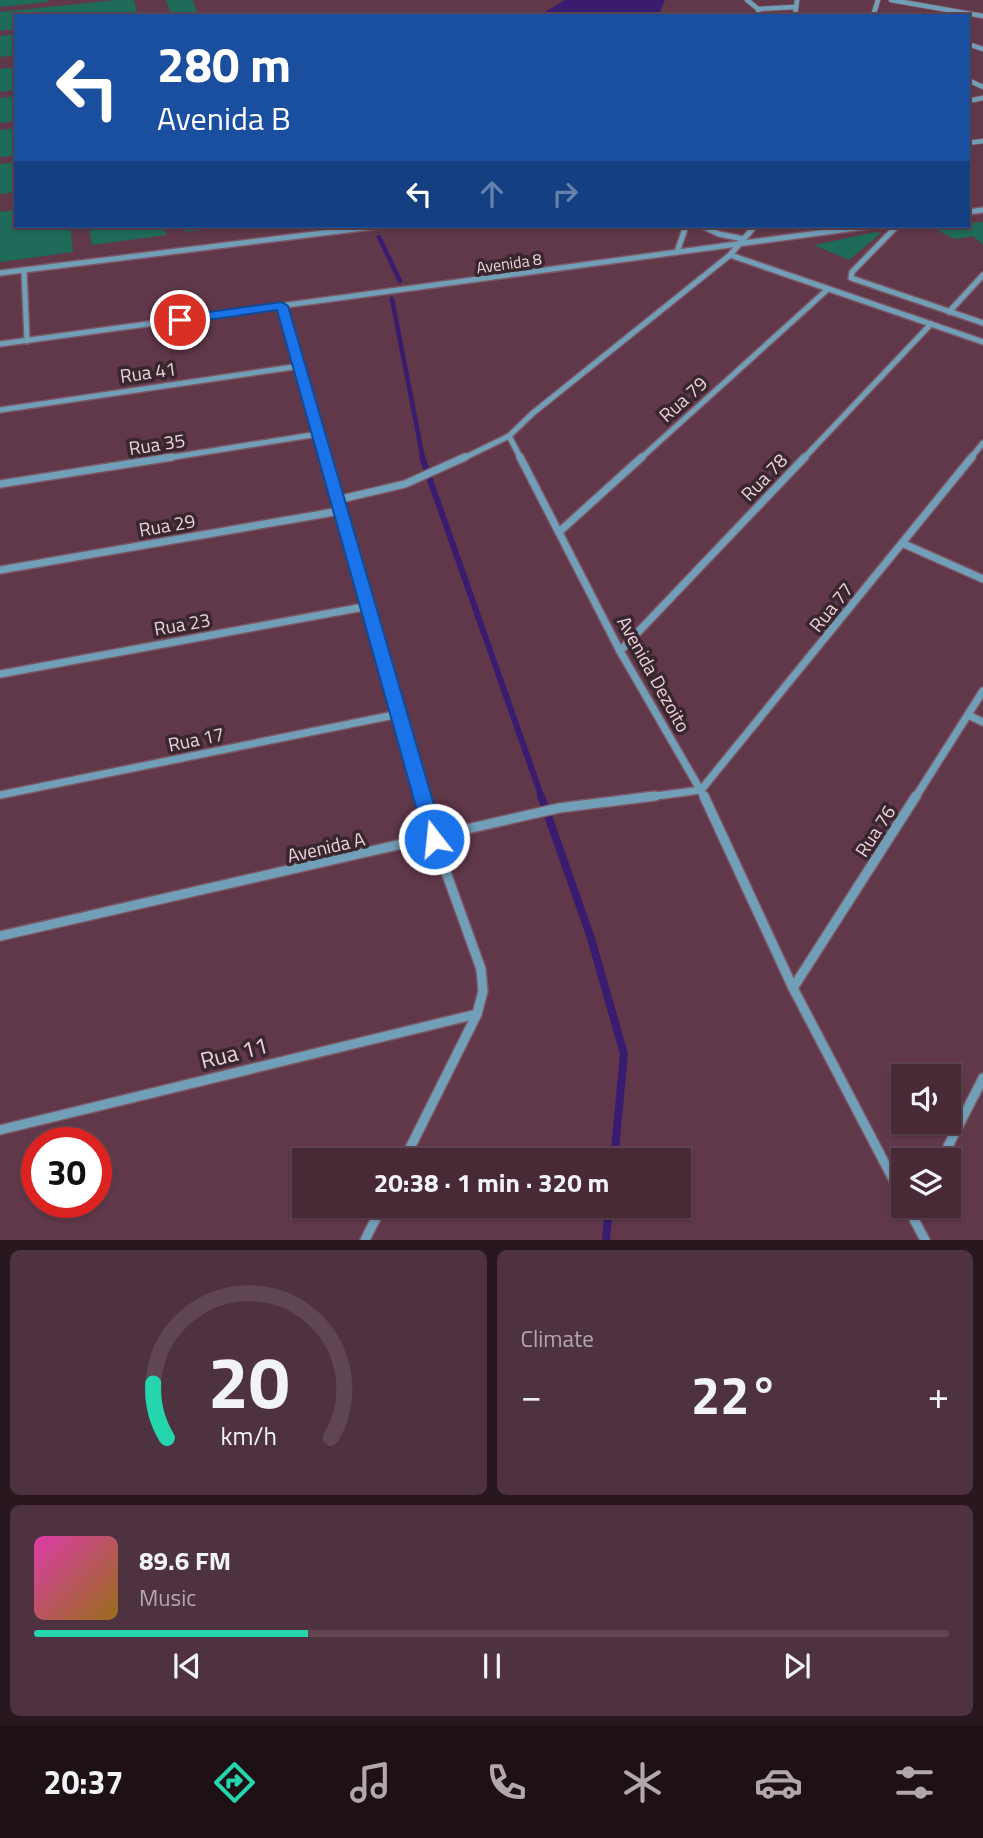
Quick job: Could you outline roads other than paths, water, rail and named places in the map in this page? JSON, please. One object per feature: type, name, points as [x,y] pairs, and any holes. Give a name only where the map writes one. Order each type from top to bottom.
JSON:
[{"type":"street","points":[[747,0],[758,9],[796,7]]},
{"type":"street","points":[[795,14],[797,0]]},
{"type":"street","points":[[891,0],[910,1],[983,16]]},
{"type":"street","points":[[758,9],[759,14]]},
{"type":"street","points":[[970,19],[975,15]]},
{"type":"street","points":[[0,273],[364,228]]},
{"type":"street","points":[[677,252],[686,228]]},
{"type":"street","points":[[706,228],[741,242]]},
{"type":"street","points":[[337,500],[395,489],[509,436],[533,412],[730,255],[753,228]]},
{"type":"street","name":"Avenida 8","points":[[0,344],[854,228]]},
{"type":"street","points":[[895,228],[850,275],[854,279],[983,323]]},
{"type":"street","points":[[730,255],[983,342]]},
{"type":"street","points":[[24,270],[27,341]]},
{"type":"street","points":[[949,312],[983,275]]},
{"type":"street","name":"Rua 79","points":[[559,532],[828,289]]},
{"type":"street","points":[[282,306],[434,839],[481,969],[483,991],[477,1014],[410,1148]]},
{"type":"street","name":"Rua 78","points":[[620,652],[931,324]]},
{"type":"street","name":"Rua 41","points":[[0,410],[300,366]]},
{"type":"street","name":"Rua 35","points":[[0,484],[318,434]]},
{"type":"street","name":"Avenida Dezoito","points":[[509,436],[620,652],[701,790],[793,988],[891,1175]]},
{"type":"street","name":"Rua 77","points":[[701,790],[904,544],[983,443]]},
{"type":"street","name":"Rua 29","points":[[0,570],[340,511]]},
{"type":"street","points":[[904,544],[983,579]]},
{"type":"street","name":"Rua 23","points":[[0,674],[369,606]]},
{"type":"street","name":"Rua 76","points":[[793,988],[983,691]]},
{"type":"street","name":"Rua 17","points":[[0,795],[399,713]]},
{"type":"street","points":[[968,715],[983,722]]},
{"type":"street","name":"Avenida A","points":[[0,936],[434,839],[559,808],[701,790]]},
{"type":"street","name":"Rua 11","points":[[0,1130],[477,1014]]},
{"type":"street","points":[[947,1148],[983,1078]]},
{"type":"street","points":[[365,1240],[376,1218]]},
{"type":"street","points":[[916,1218],[925,1240]]},
{"type":"waterway","points":[[379,237],[400,281]]},
{"type":"waterway","points":[[392,299],[423,459]]},
{"type":"waterway","points":[[422,457],[542,798]]},
{"type":"waterway","points":[[541,796],[591,938],[624,1054],[615,1148]]},
{"type":"waterway","points":[[606,1240],[608,1218]]}]
